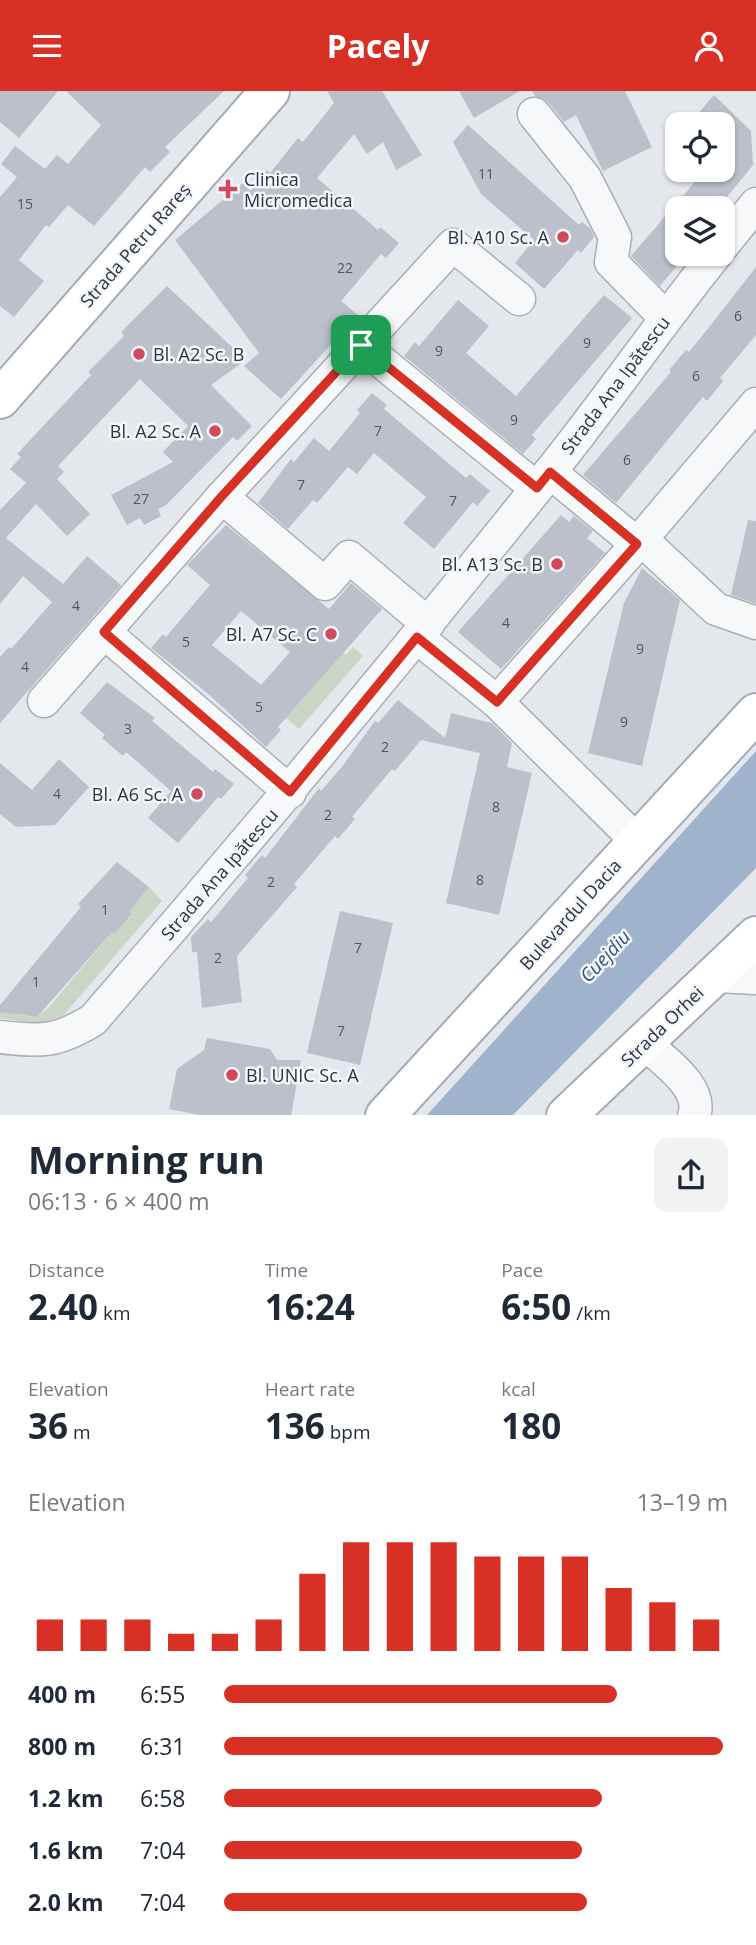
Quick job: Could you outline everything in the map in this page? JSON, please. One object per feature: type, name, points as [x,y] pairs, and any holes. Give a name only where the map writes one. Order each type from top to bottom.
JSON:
[{"type":"main road","name":"Strada Petru Rareș","points":[[0,399],[261,94]]},
{"type":"main road","name":"Bulevardul Dacia","points":[[385,1115],[756,713]]},
{"type":"main road","name":"Strada Orhei","points":[[566,1115],[756,936]]},
{"type":"street","points":[[534,114],[591,190],[615,237],[611,262],[665,317]]},
{"type":"street","points":[[735,230],[756,204]]},
{"type":"street","points":[[44,701],[222,496],[453,245],[519,299]]},
{"type":"street","name":"Strada Ana Ipătescu","points":[[0,1037],[31,1041],[66,1037],[93,1020],[290,792],[422,631],[543,480],[706,266]]},
{"type":"street","points":[[361,345],[543,480],[639,542],[716,609],[756,623]]},
{"type":"street","points":[[497,702],[639,542],[756,404]]},
{"type":"street","points":[[222,496],[325,584],[349,557],[636,840]]},
{"type":"street","points":[[104,632],[290,792]]},
{"type":"street","points":[[715,976],[756,978]]},
{"type":"street","points":[[645,1043],[688,1084],[695,1098],[694,1115]]},
{"type":"green space","points":[[353,647],[363,656],[299,729],[286,718],[343,653],[346,655]]},
{"type":"green space","points":[[149,887],[162,901],[62,1017],[36,1024],[0,1018],[0,1007],[17,1015],[37,1017],[49,1007],[112,932],[115,934],[132,915],[129,912]]},
{"type":"water","name":"Cuejdiu","points":[[756,751],[756,868],[513,1115],[427,1115]]},
{"type":"building","points":[[0,91],[58,91],[19,138],[0,122]]},
{"type":"building","points":[[66,91],[224,91],[165,147],[170,152],[150,172],[145,167],[94,226],[68,205],[49,227],[46,225],[19,260],[44,281],[14,317],[0,306],[0,197],[17,177],[1,164],[15,146],[45,169],[57,155],[68,164],[101,125]]},
{"type":"building","points":[[327,91],[382,91],[422,155],[396,170],[383,142],[367,154],[354,134],[317,178],[378,230],[380,227],[399,243],[386,258],[381,254],[341,301],[358,315],[281,399],[244,366],[259,353],[175,240],[243,183],[250,191],[267,170],[270,173],[298,138],[303,142],[334,103]]},
{"type":"building","points":[[459,91],[520,91],[474,118]]},
{"type":"building","points":[[532,91],[625,91],[652,147],[603,171],[576,115],[564,122],[548,102],[535,96]]},
{"type":"building","points":[[714,95],[731,112],[699,112]]},
{"type":"building","points":[[735,115],[751,131],[753,165],[728,196],[683,196],[694,183],[735,182]]},
{"type":"building","points":[[468,125],[579,225],[582,222],[591,229],[594,237],[581,253],[578,250],[544,289],[515,263],[534,240],[481,194],[453,142]]},
{"type":"building","points":[[665,217],[665,266],[677,266],[660,286],[631,256]]},
{"type":"building","points":[[756,267],[756,335],[720,378],[723,381],[707,401],[703,397],[616,503],[583,475],[671,372],[669,370],[686,350],[689,352]]},
{"type":"building","points":[[167,286],[246,360],[211,385],[252,426],[237,441],[233,437],[166,505],[158,509],[161,516],[144,525],[140,518],[127,525],[111,495],[173,462],[163,452],[188,426],[140,379],[58,466],[64,472],[57,479],[90,514],[67,536],[36,504],[6,538],[63,584],[87,556],[121,585],[0,723],[0,657],[9,647],[11,649],[52,602],[23,576],[0,604],[0,510],[26,483],[10,469],[21,457],[17,454],[91,375],[88,372],[124,336],[121,332]]},
{"type":"building","points":[[604,295],[632,318],[532,435],[536,439],[523,454],[404,356],[415,342],[419,346],[458,300],[489,326],[466,353],[516,396]]},
{"type":"building","points":[[372,393],[387,405],[384,409],[466,478],[470,474],[490,491],[477,506],[473,502],[434,549],[403,523],[426,497],[374,453],[357,474],[348,467],[317,503],[313,500],[288,529],[258,503],[291,459],[294,462],[314,438],[329,451],[360,413],[357,410]]},
{"type":"building","points":[[561,515],[569,522],[574,516],[593,531],[587,538],[605,553],[501,669],[458,632]]},
{"type":"building","points":[[748,520],[756,521],[756,604],[731,595]]},
{"type":"building","points":[[226,525],[329,609],[351,583],[382,609],[278,727],[281,730],[266,747],[207,693],[151,648],[163,634],[166,637],[210,585],[187,565]],"holes":[[[241,611],[290,652],[261,685],[212,645]]]},
{"type":"building","points":[[642,568],[680,600],[642,766],[588,753],[624,603]]},
{"type":"building","points":[[107,682],[155,718],[152,721],[213,772],[215,769],[234,784],[221,799],[218,797],[178,843],[148,818],[171,791],[126,752],[123,756],[102,738],[105,735],[80,713]]},
{"type":"building","points":[[398,700],[445,738],[451,713],[492,723],[512,743],[507,767],[532,773],[499,915],[446,903],[480,753],[421,740],[395,771],[392,769],[352,817],[355,819],[338,839],[335,836],[294,884],[297,887],[237,956],[242,1002],[202,1008],[197,952],[192,952],[191,937],[208,919],[211,922],[248,878],[245,875],[262,855],[265,858],[319,788],[321,791],[341,768],[375,721],[378,723]]},
{"type":"building","points":[[59,759],[89,787],[55,825],[16,827],[0,814],[0,763],[32,790]]},
{"type":"building","points":[[117,862],[149,887],[129,912],[132,914],[115,934],[112,932],[37,1017],[0,1012],[0,1005],[81,907],[78,904]]},
{"type":"building","points":[[340,911],[393,923],[360,1065],[307,1053]]},
{"type":"building","name":"Bl. UNIC Sc. A","points":[[207,1038],[270,1049],[277,1060],[301,1060],[291,1115],[199,1115],[169,1109],[177,1069],[204,1050]]},
{"type":"place","name":"Clinica Micromedica","points":[[228,189]]},
{"type":"place","name":"Bl. A10 Sc. A","points":[[563,237]]},
{"type":"place","name":"Bl. A2 Sc. B","points":[[139,354]]},
{"type":"place","name":"Bl. A2 Sc. A","points":[[215,431]]},
{"type":"place","name":"Bl. A13 Sc. B","points":[[557,564]]},
{"type":"place","name":"Bl. A7 Sc. C","points":[[331,634]]},
{"type":"place","name":"Bl. A6 Sc. A","points":[[197,794]]},
{"type":"place","name":"Bl. UNIC Sc. A","points":[[232,1075]]},
{"type":"route","points":[[361,345],[537,488],[550,472],[637,544],[497,702],[417,637],[290,792],[104,632],[222,496],[361,345]]}]
